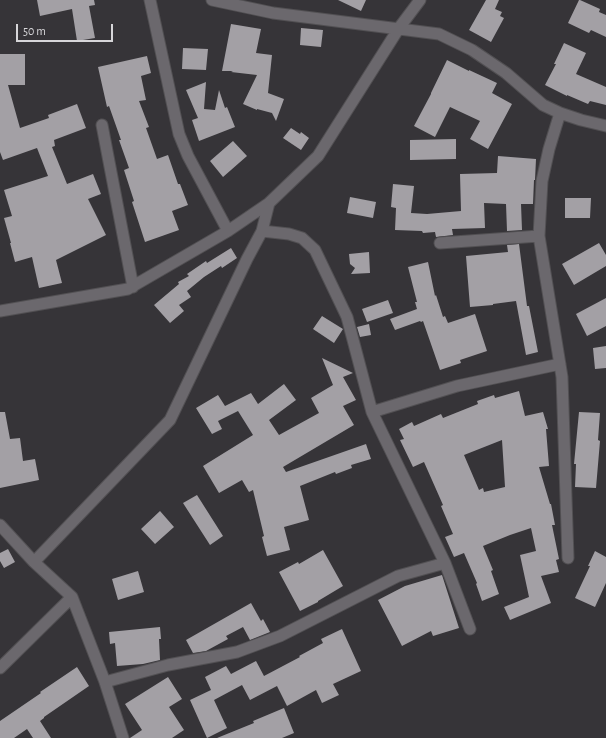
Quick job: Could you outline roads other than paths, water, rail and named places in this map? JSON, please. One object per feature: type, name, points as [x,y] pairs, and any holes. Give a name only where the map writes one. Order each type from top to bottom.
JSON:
[{"type":"street","points":[[150,0],[179,134],[188,156],[228,232]]},
{"type":"street","points":[[212,0],[273,13],[439,34],[472,50],[506,73],[543,105],[560,113],[606,126]]},
{"type":"street","points":[[0,311],[133,287],[228,232],[269,202],[318,156],[399,28],[420,0]]},
{"type":"street","points":[[560,113],[549,149],[542,181],[539,236],[562,377],[568,558]]},
{"type":"street","points":[[102,125],[133,287]]},
{"type":"street","points":[[34,562],[170,420],[247,259],[262,231],[269,202]]},
{"type":"street","points":[[262,231],[289,234],[302,238],[315,250],[347,317],[372,412],[445,562],[470,629]]},
{"type":"street","points":[[440,243],[539,236]]},
{"type":"street","points":[[372,412],[457,386],[560,364]]},
{"type":"street","points":[[0,525],[34,562],[72,597],[105,682],[123,738]]},
{"type":"street","points":[[105,682],[168,665],[237,652],[280,636],[398,576],[445,562]]},
{"type":"street","points":[[0,668],[72,597]]}]
